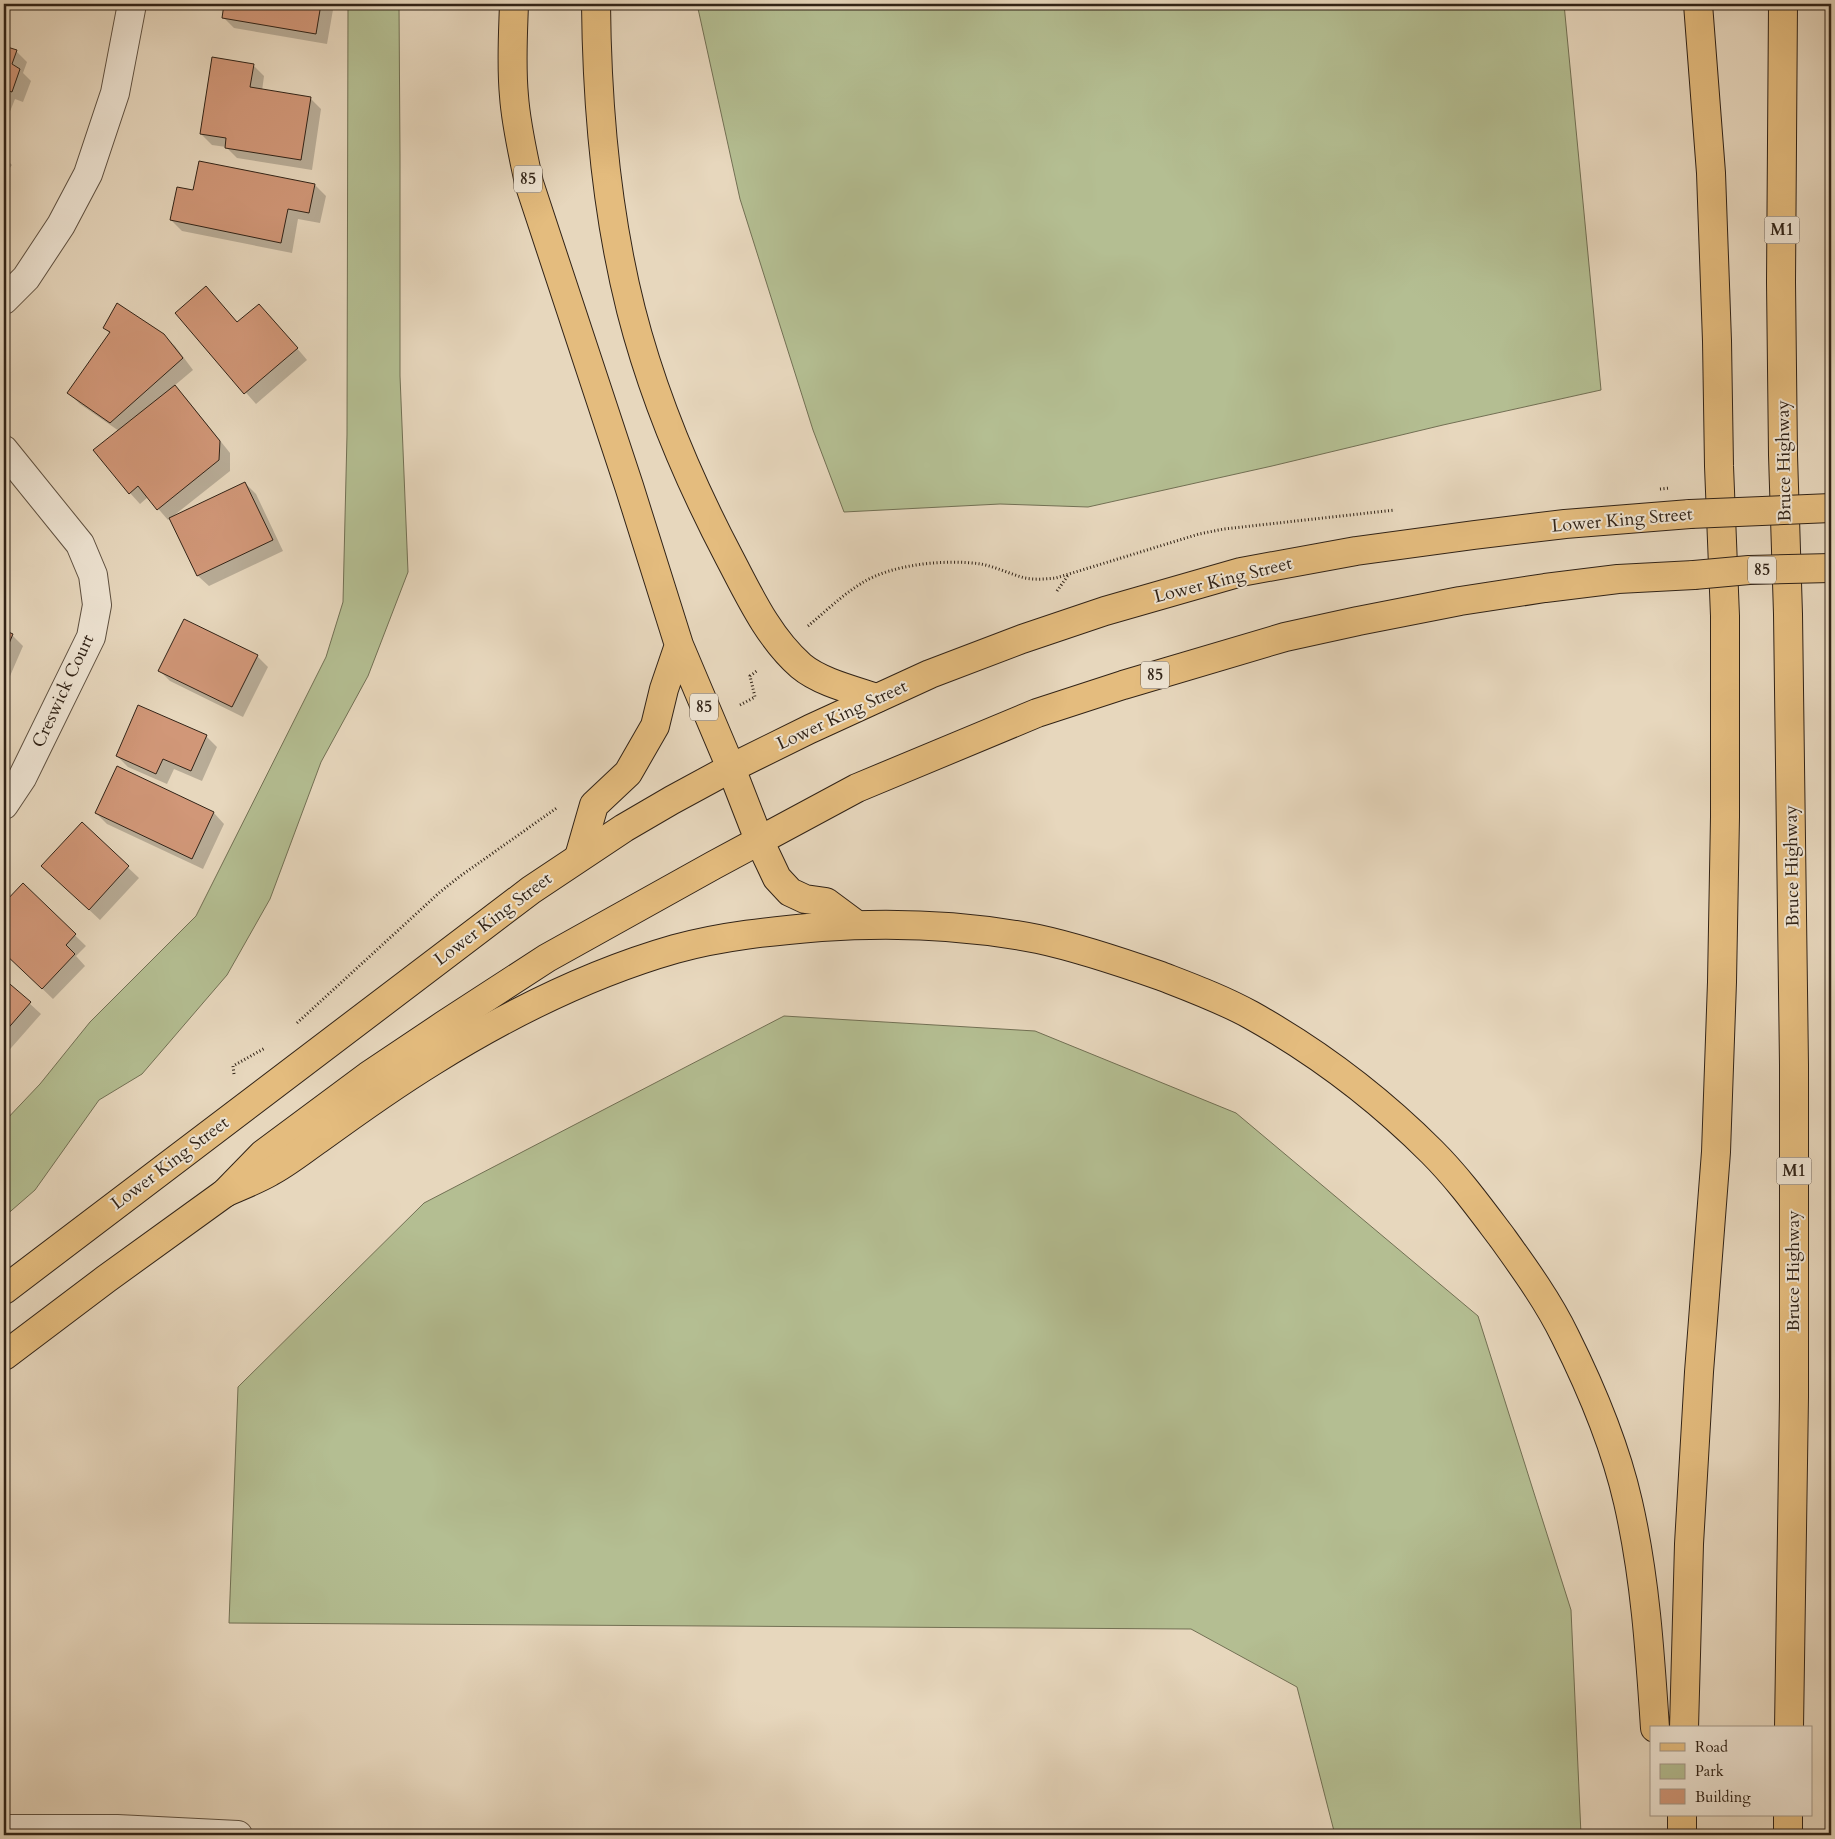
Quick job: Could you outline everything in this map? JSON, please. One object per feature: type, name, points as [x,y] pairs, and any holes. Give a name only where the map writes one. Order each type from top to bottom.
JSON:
[{"type":"main road","name":"85","points":[[514,4],[512,49],[514,95],[519,136],[529,182],[679,645],[759,840],[857,788],[1037,713],[1123,685],[1285,637],[1358,620],[1516,593],[1618,579],[1749,570],[1831,568]]},
{"type":"main road","points":[[596,4],[597,70],[606,166],[616,241],[631,310],[647,366],[680,454],[721,541],[756,608],[776,638],[802,667],[816,676],[877,698]]},
{"type":"main road","points":[[1684,1726],[1689,1544],[1700,1362],[1716,1152],[1725,817],[1725,616],[1712,183],[1698,4]]},
{"type":"main road","name":"Bruce Highway","points":[[1783,4],[1781,282],[1794,1065],[1794,1397],[1789,1726]]},
{"type":"main road","name":"Lower King Street","points":[[4,1290],[480,928],[579,857],[624,828],[731,768],[930,674],[1105,611],[1241,572],[1356,551],[1565,524],[1690,514],[1831,508]]},
{"type":"main road","points":[[579,857],[594,805],[628,773],[656,726],[664,689],[679,645]]},
{"type":"main road","points":[[4,1356],[225,1193],[263,1154],[368,1076],[547,958],[759,840],[777,878],[790,892],[805,899],[826,902],[857,925]]},
{"type":"main road","points":[[225,1193],[273,1171],[432,1061],[496,1025],[610,971],[679,948],[731,937],[784,930],[857,925],[914,925],[974,930],[1037,939],[1121,963],[1206,993],[1251,1015],[1294,1041],[1345,1076],[1433,1153],[1470,1194],[1537,1289],[1564,1333],[1605,1430],[1627,1499],[1644,1595],[1655,1726]]},
{"type":"main road","points":[[1788,1816],[1788,1835]]},
{"type":"street","points":[[4,300],[26,278],[60,225],[88,174],[115,92],[132,4]]},
{"type":"street","name":"Creswick Court","points":[[4,450],[80,544],[93,575],[97,605],[91,637],[22,778],[4,804]]},
{"type":"street","points":[[4,1829],[117,1829],[238,1835]]},
{"type":"green space","points":[[348,4],[399,4],[400,376],[408,572],[368,676],[321,762],[270,899],[227,975],[142,1074],[99,1100],[35,1190],[4,1217],[4,1122],[40,1084],[90,1022],[196,916],[326,657],[343,602],[347,435]]},
{"type":"green space","points":[[697,4],[1564,4],[1601,390],[1088,507],[1000,504],[844,512],[813,430],[740,199]]},
{"type":"green space","points":[[784,1016],[1035,1031],[1236,1113],[1478,1316],[1571,1610],[1581,1835],[1335,1835],[1297,1687],[1191,1629],[229,1623],[238,1387],[424,1203]]},
{"type":"building","points":[[224,4],[321,4],[316,34],[222,18]]},
{"type":"building","points":[[4,46],[17,50],[12,64],[20,69],[12,92],[4,89]]},
{"type":"building","points":[[212,57],[254,64],[250,87],[311,97],[301,160],[225,148],[226,138],[200,134]]},
{"type":"building","points":[[199,161],[315,184],[309,213],[288,209],[281,243],[170,220],[177,187],[193,190]]},
{"type":"building","points":[[206,286],[237,322],[259,304],[298,348],[244,394],[175,313]]},
{"type":"building","points":[[117,303],[164,334],[183,358],[110,423],[67,393],[110,332],[103,328]]},
{"type":"building","points":[[175,385],[220,441],[219,460],[157,510],[138,486],[129,494],[93,450]]},
{"type":"building","points":[[245,482],[273,540],[197,576],[169,518]]},
{"type":"building","points":[[184,619],[258,655],[232,707],[158,671]]},
{"type":"building","points":[[4,630],[13,634],[4,655]]},
{"type":"building","points":[[138,705],[207,735],[191,771],[163,759],[156,774],[116,756]]},
{"type":"building","points":[[117,766],[214,812],[192,859],[95,813]]},
{"type":"building","points":[[82,822],[129,866],[89,910],[41,866]]},
{"type":"building","points":[[23,883],[76,934],[66,945],[75,954],[42,989],[4,953],[4,903]]},
{"type":"building","points":[[4,979],[31,1002],[4,1033]]}]
